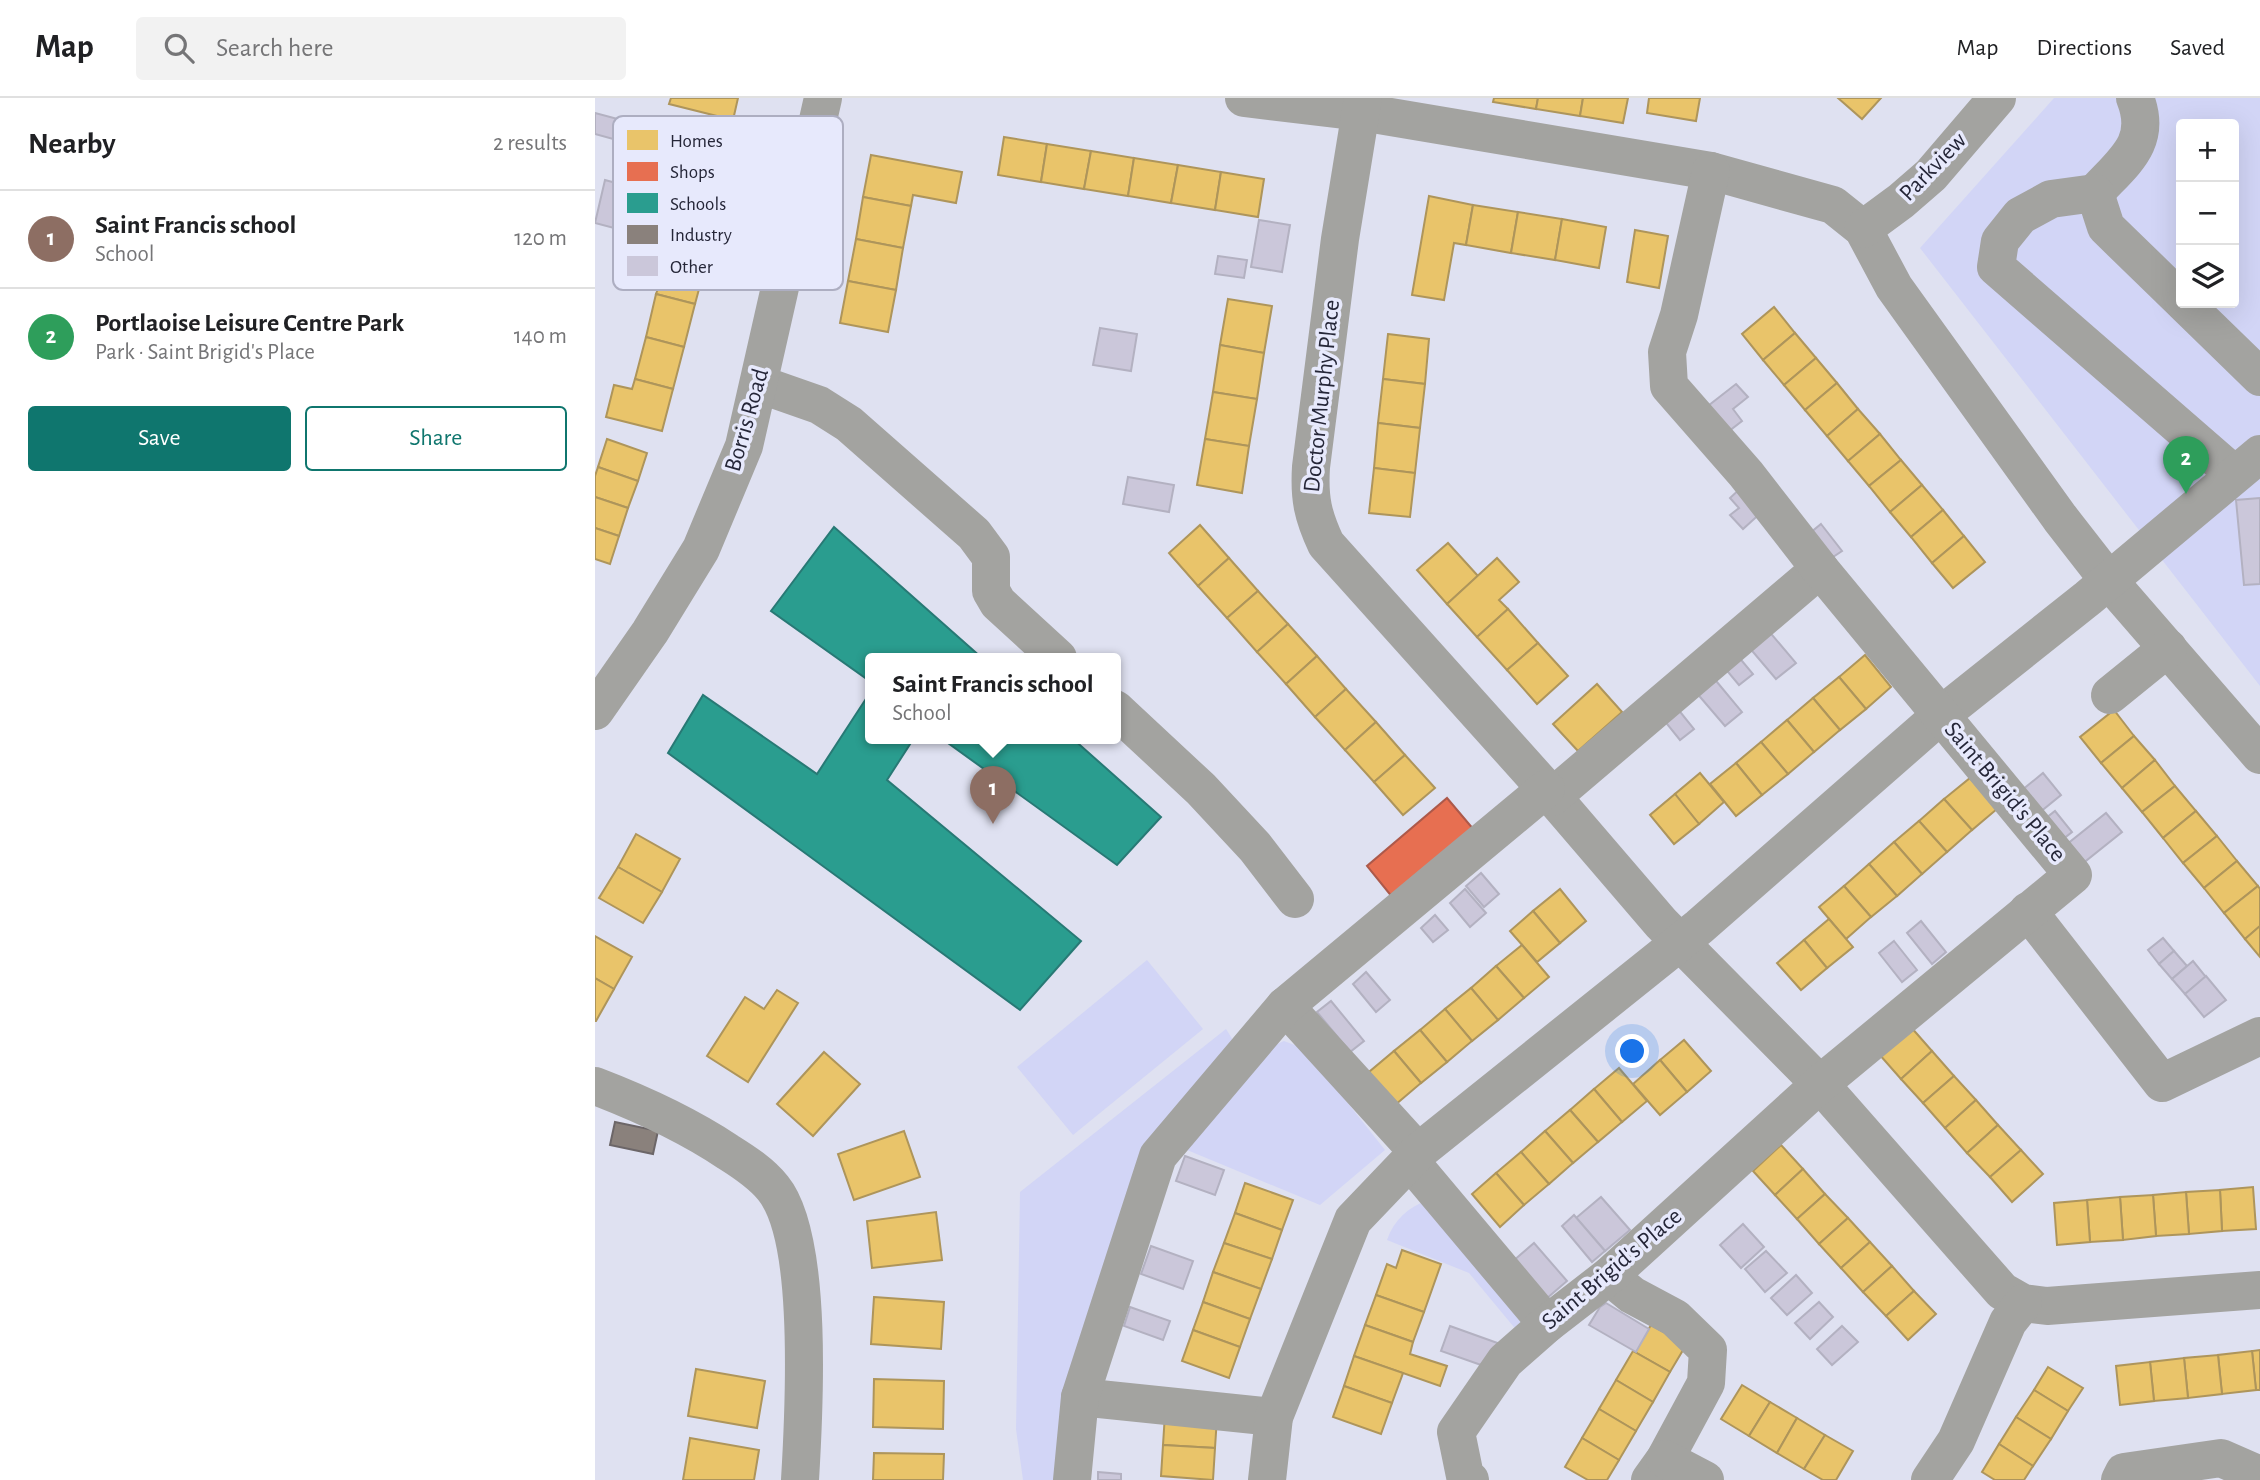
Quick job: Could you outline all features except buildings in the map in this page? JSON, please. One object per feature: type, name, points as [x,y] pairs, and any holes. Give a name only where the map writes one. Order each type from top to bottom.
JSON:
[{"type":"street","name":"Borris Road","points":[[819,116],[823,98]]},
{"type":"street","points":[[1244,98],[1311,107],[1362,105],[1415,121],[1711,171],[1833,205],[1863,229],[1894,287],[2060,519],[2109,581],[2260,755]]},
{"type":"street","name":"Parkview","points":[[1863,229],[1931,175],[1997,98]]},
{"type":"street","points":[[2135,98],[2142,116],[2138,145],[2095,193],[2051,198],[2020,216],[2000,241],[1996,267],[2247,464]]},
{"type":"street","name":"Doctor Murphy Place","points":[[1362,105],[1340,239],[1317,417],[1309,492],[1314,517],[1326,544],[1542,786]]},
{"type":"street","points":[[1711,171],[1679,315],[1667,352],[1669,386],[1746,474],[1820,569],[1941,715]]},
{"type":"street","points":[[2095,193],[2106,227],[2176,296]]},
{"type":"street","name":"Borris Road","points":[[595,711],[650,632],[701,549],[744,446],[780,290]]},
{"type":"street","points":[[2188,308],[2260,377]]},
{"type":"street","points":[[759,384],[819,405],[849,424],[974,534],[991,557],[991,591],[998,603],[1053,653]]},
{"type":"street","name":"Saint Brigid's Place","points":[[1267,1480],[1274,1417],[1353,1220],[1414,1156],[1681,942],[1941,715],[2109,581],[2247,464]]},
{"type":"street","points":[[1072,1480],[1080,1397],[1158,1156],[1285,1006],[1542,786],[1820,569]]},
{"type":"street","points":[[2111,695],[2168,648]]},
{"type":"street","points":[[1121,715],[1201,789],[1255,847],[1295,899]]},
{"type":"street","name":"Saint Brigid's Place","points":[[1470,1480],[1465,1476],[1456,1432],[1505,1361],[1609,1276],[1820,1084],[2073,874],[1941,715]]},
{"type":"street","points":[[1542,786],[1661,923],[1820,1084],[2003,1291],[2023,1303],[2047,1306],[2260,1290]]},
{"type":"street","points":[[2028,911],[2162,1083],[2260,1036]]},
{"type":"street","points":[[1285,1006],[1414,1156],[1547,1324]]},
{"type":"street","points":[[595,1086],[648,1106],[703,1136],[748,1165],[774,1189],[793,1228],[803,1320],[804,1410],[800,1480]]},
{"type":"street","points":[[1609,1276],[1632,1294],[1675,1318],[1708,1350],[1706,1383],[1657,1469],[1705,1480]]},
{"type":"street","points":[[1930,1480],[1956,1441],[2008,1322],[2023,1303]]},
{"type":"street","points":[[1080,1397],[1274,1417]]},
{"type":"street","points":[[2120,1480],[2124,1472],[2221,1458],[2260,1475]]},
{"type":"shaded area","points":[[2054,98],[2260,98],[2260,686],[1920,248]]},
{"type":"shaded area","points":[[1147,960],[1203,1029],[1073,1135],[1017,1067]]},
{"type":"shaded area","points":[[1226,1029],[1236,1045],[1135,1185],[1063,1480],[1023,1480],[1016,1429],[1020,1192]]},
{"type":"shaded area","points":[[1284,1041],[1305,1049],[1385,1150],[1320,1205],[1187,1150],[1266,1049]]},
{"type":"shaded area","points":[[1428,1200],[1529,1321],[1518,1332],[1469,1273],[1387,1240],[1403,1215]]},
{"type":"place","name":"Portlaoise Leisure Centre Park","points":[[2186,494]]},
{"type":"place","name":"Saint Francis school","points":[[993,824]]}]
